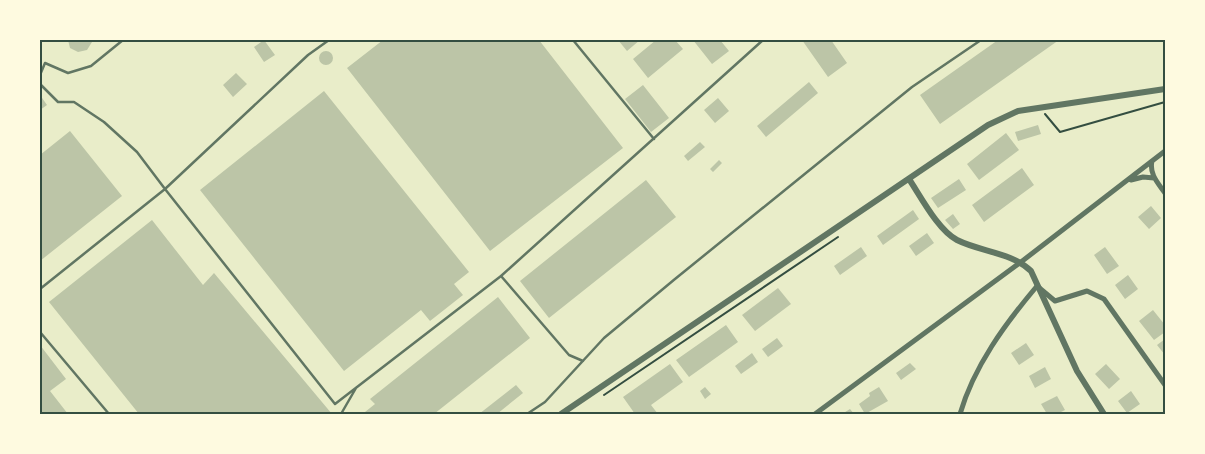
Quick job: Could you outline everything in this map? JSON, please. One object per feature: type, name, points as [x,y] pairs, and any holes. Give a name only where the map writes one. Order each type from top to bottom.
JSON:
[{"type":"street","points":[[561,414],[570,412],[988,125],[1018,111],[1165,89]]},
{"type":"street","points":[[815,414],[1021,262],[1165,151]]},
{"type":"street","points":[[1152,160],[1151,168],[1154,178],[1165,193]]},
{"type":"street","points":[[1128,181],[1143,177],[1154,178]]},
{"type":"street","points":[[910,179],[936,221],[955,239],[1021,262],[1031,271],[1077,371],[1104,414]]},
{"type":"street","points":[[1037,286],[1056,301],[1087,291],[1104,299],[1165,385]]},
{"type":"street","points":[[960,414],[975,376],[1008,320],[1037,286]]},
{"type":"lane","points":[[40,75],[45,63],[68,73],[91,66],[123,40]]},
{"type":"lane","points":[[40,289],[165,189],[308,55],[329,40]]},
{"type":"lane","points":[[573,40],[654,139]]},
{"type":"lane","points":[[40,84],[58,102],[74,102],[104,122],[137,152],[335,404],[501,276],[763,40]]},
{"type":"lane","points":[[527,414],[545,402],[604,338],[682,273],[912,88],[981,40]]},
{"type":"lane","points":[[501,276],[569,355],[583,361]]},
{"type":"lane","points":[[40,332],[109,414]]},
{"type":"lane","points":[[342,414],[357,387]]},
{"type":"path","points":[[1043,112],[1060,132],[1165,102]]},
{"type":"path","points":[[598,399],[841,235]]},
{"type":"building","points":[[68,40],[91,40],[92,42],[87,50],[78,52],[70,48]]},
{"type":"building","points":[[264,40],[275,55],[264,62],[254,47]]},
{"type":"building","points":[[383,40],[539,40],[623,148],[490,251],[347,68]]},
{"type":"building","points":[[618,40],[640,40],[627,51]]},
{"type":"building","points":[[656,40],[675,40],[683,49],[648,78],[633,59]]},
{"type":"building","points":[[693,40],[720,40],[729,51],[712,64]]},
{"type":"building","points":[[802,40],[831,40],[847,63],[828,77]]},
{"type":"building","points":[[998,40],[1059,40],[940,124],[920,95]]},
{"type":"building","points":[[323,51],[329,51],[333,58],[329,65],[323,65],[319,61],[319,55]]},
{"type":"building","points":[[236,73],[247,84],[233,97],[223,85]]},
{"type":"building","points":[[809,82],[818,93],[766,137],[757,126]]},
{"type":"building","points":[[643,85],[669,118],[651,132],[625,99]]},
{"type":"building","points":[[324,91],[469,272],[454,284],[463,295],[430,321],[421,310],[344,371],[200,190]]},
{"type":"building","points":[[40,95],[47,105],[40,110]]},
{"type":"building","points":[[718,98],[729,111],[715,123],[704,110]]},
{"type":"building","points":[[1038,125],[1041,134],[1018,141],[1015,132]]},
{"type":"building","points":[[70,131],[122,196],[40,261],[40,155]]},
{"type":"building","points":[[1006,133],[1019,150],[979,180],[967,164]]},
{"type":"building","points":[[700,142],[705,147],[688,161],[684,156]]},
{"type":"building","points":[[719,160],[722,163],[713,172],[710,169]]},
{"type":"building","points":[[1022,168],[1034,185],[984,222],[972,205]]},
{"type":"building","points":[[959,179],[966,190],[938,208],[931,198]]},
{"type":"building","points":[[646,180],[676,217],[549,318],[520,281]]},
{"type":"building","points":[[1151,206],[1161,218],[1149,229],[1138,217]]},
{"type":"building","points":[[913,210],[919,219],[883,245],[877,236]]},
{"type":"building","points":[[953,214],[960,224],[953,229],[945,220]]},
{"type":"building","points":[[152,220],[203,285],[214,273],[332,414],[139,414],[49,302]]},
{"type":"building","points":[[927,233],[934,243],[916,256],[909,246]]},
{"type":"building","points":[[861,247],[867,256],[840,275],[834,266]]},
{"type":"building","points":[[1105,247],[1119,266],[1107,274],[1094,255]]},
{"type":"building","points":[[1128,275],[1138,289],[1125,299],[1115,285]]},
{"type":"building","points":[[778,288],[791,304],[755,331],[742,315]]},
{"type":"building","points":[[498,297],[530,338],[434,414],[367,414],[365,412],[375,404],[370,399]]},
{"type":"building","points":[[1153,310],[1165,325],[1165,332],[1154,340],[1139,321]]},
{"type":"building","points":[[726,325],[738,342],[689,377],[676,360]]},
{"type":"building","points":[[777,338],[783,346],[768,357],[762,349]]},
{"type":"building","points":[[1165,339],[1165,355],[1157,345]]},
{"type":"building","points":[[1026,343],[1034,355],[1019,365],[1011,353]]},
{"type":"building","points":[[40,345],[66,379],[50,391],[68,414],[40,414]]},
{"type":"building","points":[[752,353],[758,362],[741,374],[735,366]]},
{"type":"building","points":[[910,363],[916,369],[901,380],[896,373]]},
{"type":"building","points":[[670,364],[683,382],[651,405],[658,414],[635,414],[623,397]]},
{"type":"building","points":[[1106,364],[1120,379],[1109,389],[1095,374]]},
{"type":"building","points":[[1045,367],[1051,379],[1035,388],[1029,376]]},
{"type":"building","points":[[516,385],[523,393],[497,414],[479,414]]},
{"type":"building","points":[[705,387],[711,394],[705,399],[700,391]]},
{"type":"building","points":[[879,387],[888,401],[865,414],[859,404],[870,396],[869,393]]},
{"type":"building","points":[[1131,391],[1140,404],[1127,413],[1118,401]]},
{"type":"building","points":[[1057,396],[1065,410],[1057,414],[1047,414],[1041,404]]},
{"type":"building","points":[[850,409],[854,414],[842,414]]}]
